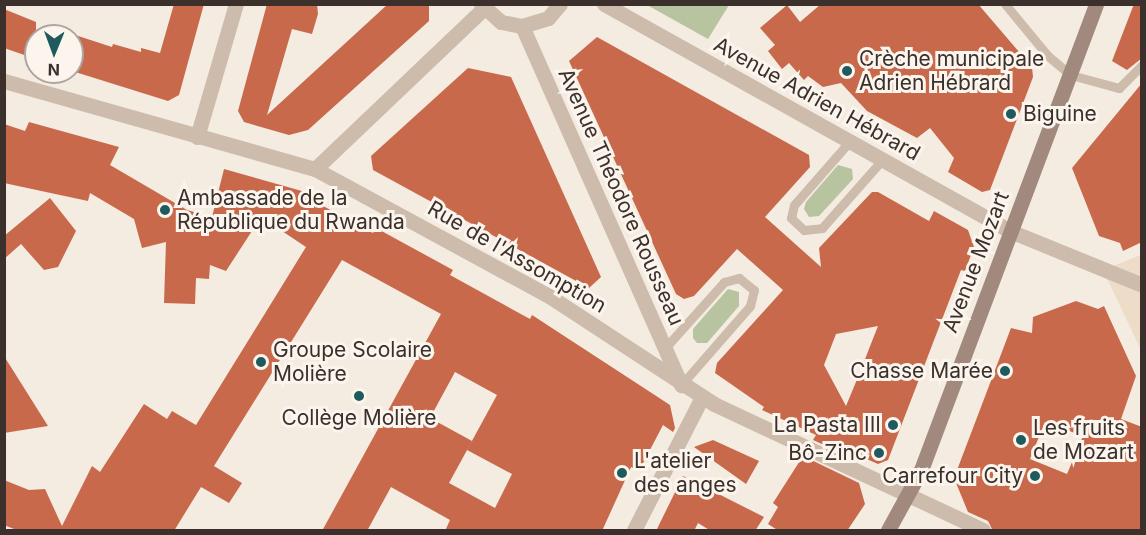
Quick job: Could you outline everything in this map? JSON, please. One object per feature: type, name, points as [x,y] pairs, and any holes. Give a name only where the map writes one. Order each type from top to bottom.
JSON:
[{"type":"street","points":[[197,137],[236,4]]},
{"type":"street","points":[[315,169],[482,7],[501,22],[522,26],[548,18],[560,4]]},
{"type":"street","name":"Avenue Adrien Hébrard","points":[[604,4],[1010,231],[1142,285]]},
{"type":"street","name":"Avenue Mozart","points":[[888,531],[909,497],[1071,75],[1096,4]]},
{"type":"street","name":"Avenue Théodore Rousseau","points":[[522,26],[681,385]]},
{"type":"street","name":"Rue de l'Assomption","points":[[4,81],[315,169],[549,296],[702,397],[983,531]]},
{"type":"street","points":[[634,531],[702,397]]},
{"type":"lane","points":[[1005,4],[1048,56],[1071,75],[1119,88],[1142,65]]},
{"type":"lane","points":[[850,141],[794,205],[791,218],[804,230],[822,228],[883,159]]},
{"type":"lane","points":[[665,348],[724,282],[739,278],[754,290],[750,306],[681,385]]},
{"type":"green space","points":[[647,5],[729,5],[708,39]]},
{"type":"green space","points":[[838,165],[852,169],[853,179],[819,216],[809,217],[804,209],[806,202]]},
{"type":"green space","points":[[728,289],[739,292],[739,306],[707,343],[697,343],[693,338],[693,329]]},
{"type":"shaded area","points":[[1141,255],[1141,350],[1103,270]]},
{"type":"building","points":[[174,4],[204,4],[179,95],[168,101],[84,75],[84,38],[112,47],[113,44],[141,52],[141,48],[160,53]]},
{"type":"building","points":[[267,4],[317,4],[318,14],[312,34],[292,29],[267,115],[388,4],[429,4],[429,21],[308,130],[289,135],[244,122],[238,111]]},
{"type":"building","points":[[821,4],[978,4],[1032,67],[1033,77],[990,190],[982,192],[948,172],[954,158],[930,128],[917,138],[867,111],[841,83],[823,87],[808,76],[804,80],[789,63],[782,69],[768,51],[775,45],[760,28],[787,5],[800,22]]},
{"type":"building","points":[[1134,4],[1142,4],[1142,58],[1127,70],[1112,61]]},
{"type":"building","points":[[4,9],[36,22],[36,24],[24,24],[24,55],[4,48]]},
{"type":"building","points":[[597,37],[809,155],[810,167],[765,217],[821,267],[819,248],[872,192],[878,192],[929,221],[934,211],[968,230],[974,247],[965,271],[961,270],[888,460],[878,464],[851,452],[853,458],[813,440],[816,435],[762,410],[764,407],[715,373],[717,363],[783,290],[737,249],[694,296],[684,299],[676,294],[569,61]],"holes":[[[878,326],[846,406],[824,365],[836,334]]]},
{"type":"building","points":[[468,68],[511,77],[601,277],[589,288],[373,170],[371,156]]},
{"type":"building","points":[[1142,83],[1142,242],[1123,251],[1120,243],[1099,236],[1072,168]]},
{"type":"building","points":[[29,122],[119,147],[110,165],[187,210],[212,217],[224,169],[316,195],[312,200],[373,233],[376,228],[453,270],[450,275],[530,319],[532,315],[670,405],[675,428],[673,432],[663,425],[639,471],[631,467],[602,531],[445,531],[450,520],[391,487],[367,531],[322,531],[441,314],[342,260],[214,466],[242,483],[229,503],[201,487],[174,531],[19,531],[4,525],[4,480],[29,490],[45,489],[62,526],[92,466],[100,472],[144,404],[167,419],[172,411],[196,425],[306,247],[261,217],[226,271],[210,265],[209,279],[196,278],[195,304],[164,303],[166,242],[142,248],[134,219],[90,193],[88,201],[4,183],[4,124],[25,131]],"holes":[[[455,372],[497,395],[472,441],[430,418]],[[467,450],[512,474],[495,508],[449,483]]]},
{"type":"building","points":[[50,198],[76,231],[58,267],[44,270],[21,244],[4,259],[4,236]]},
{"type":"building","points":[[1076,301],[1098,309],[1104,306],[1136,376],[1121,419],[1142,427],[1142,531],[993,531],[988,521],[968,512],[954,478],[1011,328],[1032,333],[1033,317]],"holes":[[[1045,422],[1083,436],[1067,474],[1030,459]]]},
{"type":"building","points":[[4,356],[48,426],[4,433]]},
{"type":"building","points":[[713,440],[759,461],[746,484],[694,447]]},
{"type":"building","points":[[803,456],[859,483],[865,504],[847,531],[779,531],[768,524],[778,507],[773,503]]},
{"type":"building","points":[[683,476],[764,517],[755,531],[711,531],[698,523],[694,531],[656,531]]},
{"type":"place","name":"Crèche municipale Adrien Hébrard","points":[[847,71]]},
{"type":"place","name":"Biguine","points":[[1011,114]]},
{"type":"place","name":"Ambassade de la République du Rwanda","points":[[165,210]]},
{"type":"place","name":"Groupe Scolaire Molière","points":[[261,362]]},
{"type":"place","name":"Chasse Marée","points":[[1005,371]]},
{"type":"place","name":"Collège Molière","points":[[359,396]]},
{"type":"place","name":"La Pasta III","points":[[893,425]]},
{"type":"place","name":"Les fruits de Mozart","points":[[1021,440]]},
{"type":"place","name":"Bô-Zinc","points":[[879,453]]},
{"type":"place","name":"L'atelier des anges","points":[[622,473]]},
{"type":"place","name":"Carrefour City","points":[[1035,476]]}]
